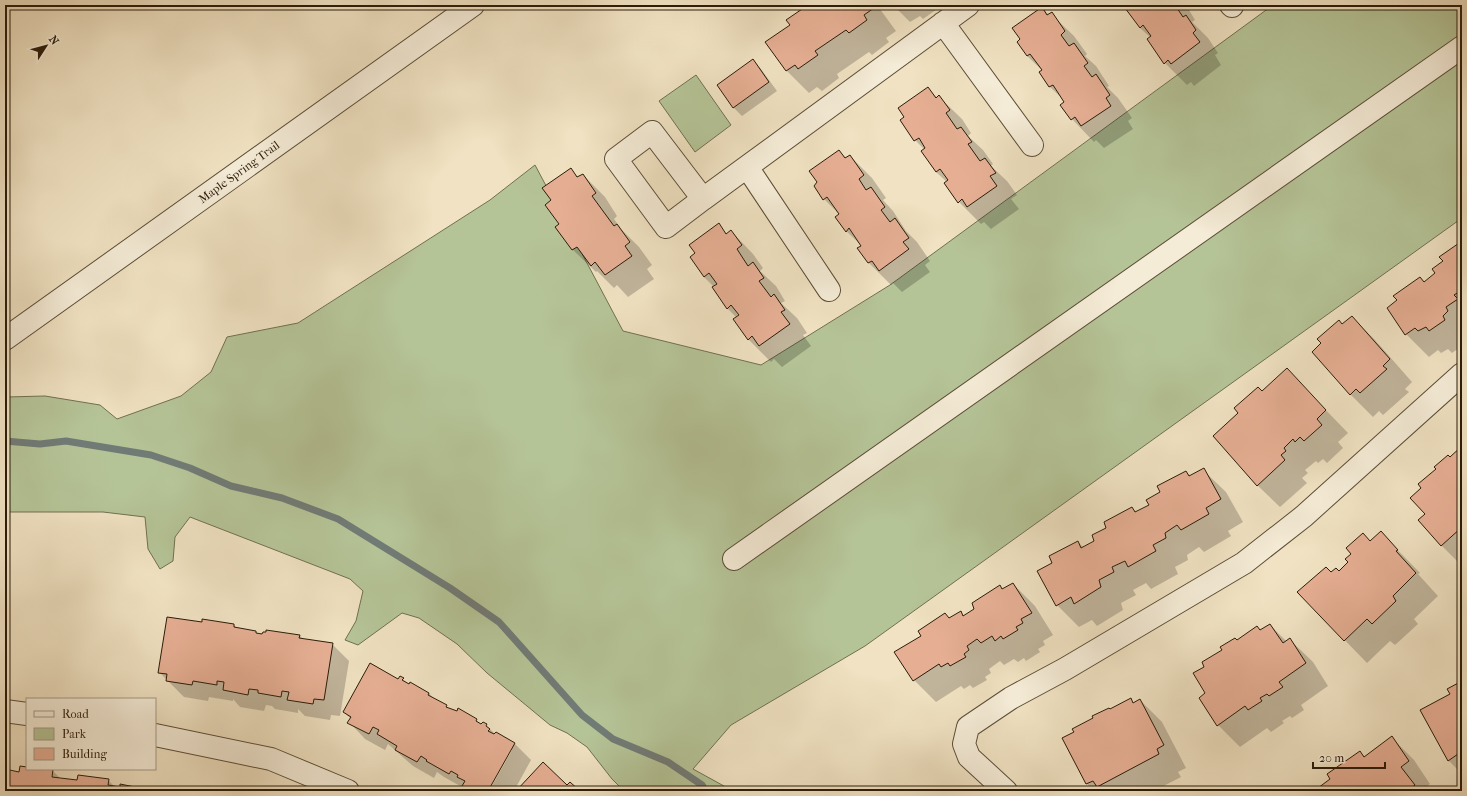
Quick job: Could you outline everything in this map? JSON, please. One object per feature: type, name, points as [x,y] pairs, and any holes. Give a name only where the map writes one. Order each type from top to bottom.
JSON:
[{"type":"street","name":"Maple Spring Trail","points":[[5,339],[473,5]]},
{"type":"street","points":[[703,199],[968,5]]},
{"type":"street","points":[[944,23],[1032,145]]},
{"type":"street","points":[[734,558],[1462,47]]},
{"type":"street","points":[[747,167],[829,290]]},
{"type":"street","points":[[1006,791],[970,757],[964,744],[968,727],[1011,698],[1065,670],[1244,563],[1304,516],[1462,374]]},
{"type":"street","points":[[5,711],[26,714]]},
{"type":"street","points":[[156,735],[271,759],[348,791]]},
{"type":"green space","points":[[1273,5],[1462,5],[1462,218],[865,646],[731,725],[693,769],[733,791],[624,791],[612,779],[587,747],[567,733],[550,725],[487,673],[457,644],[419,618],[402,613],[358,645],[345,640],[356,621],[363,591],[350,579],[190,517],[175,537],[173,561],[160,569],[148,549],[145,517],[103,512],[5,512],[6,397],[45,396],[100,405],[117,419],[181,396],[211,372],[227,337],[298,323],[490,200],[535,165],[623,331],[761,365],[890,285]]},
{"type":"green space","points":[[696,75],[731,125],[695,152],[659,101]]},
{"type":"building","points":[[808,5],[872,5],[874,8],[864,15],[867,20],[849,33],[846,30],[815,51],[818,55],[798,69],[795,65],[786,71],[765,42],[790,25],[786,20]]},
{"type":"building","points":[[1129,5],[1175,5],[1183,17],[1186,15],[1196,30],[1193,33],[1200,42],[1171,64],[1168,60],[1164,64],[1147,39],[1151,36],[1143,25],[1140,28],[1125,8]]},
{"type":"building","points":[[1042,7],[1047,15],[1052,12],[1065,31],[1061,35],[1069,46],[1074,43],[1088,63],[1084,66],[1092,77],[1096,74],[1110,95],[1106,98],[1111,106],[1081,126],[1075,117],[1071,120],[1060,105],[1064,102],[1053,85],[1049,87],[1039,72],[1042,70],[1030,54],[1027,56],[1017,42],[1020,39],[1012,28]]},
{"type":"building","points":[[753,59],[769,82],[733,108],[717,85]]},
{"type":"building","points":[[928,87],[936,98],[939,95],[950,110],[946,113],[957,129],[961,127],[972,142],[968,144],[980,161],[985,158],[996,173],[990,176],[997,186],[967,207],[962,199],[958,203],[944,183],[948,180],[940,169],[936,172],[921,151],[925,148],[919,138],[914,141],[900,120],[904,117],[898,108]]},
{"type":"building","points":[[839,150],[845,158],[850,155],[864,175],[859,179],[866,190],[871,187],[885,207],[881,210],[890,222],[895,218],[909,238],[903,242],[909,249],[879,271],[872,261],[868,263],[857,248],[861,246],[849,228],[846,232],[835,217],[839,214],[827,197],[823,200],[814,186],[817,182],[809,171]]},
{"type":"building","points":[[571,168],[577,177],[583,174],[596,193],[592,196],[614,226],[617,224],[630,242],[625,246],[632,256],[605,275],[595,262],[591,266],[577,247],[572,250],[555,227],[559,224],[545,205],[551,200],[542,188]]},
{"type":"building","points":[[719,223],[726,234],[731,230],[742,245],[737,249],[748,266],[753,262],[764,278],[759,281],[771,297],[774,294],[785,310],[781,312],[790,324],[759,346],[752,336],[748,340],[733,319],[739,315],[731,305],[727,309],[712,287],[717,284],[709,273],[704,277],[690,257],[695,253],[689,245]]},
{"type":"building","points":[[1462,241],[1462,290],[1454,295],[1458,299],[1446,307],[1448,311],[1443,316],[1445,320],[1429,331],[1426,327],[1418,331],[1415,328],[1405,335],[1387,308],[1397,300],[1393,296],[1420,277],[1424,282],[1435,273],[1432,269],[1443,261],[1439,257]]},
{"type":"building","points":[[1352,316],[1390,359],[1383,366],[1387,369],[1360,393],[1356,389],[1350,395],[1312,352],[1321,343],[1317,339],[1339,320],[1342,324]]},
{"type":"building","points":[[1287,368],[1326,410],[1317,419],[1322,425],[1304,441],[1300,437],[1295,442],[1293,439],[1284,448],[1286,451],[1281,455],[1285,460],[1257,486],[1213,436],[1238,413],[1234,408],[1258,387],[1262,391]]},
{"type":"building","points":[[1462,446],[1462,527],[1441,546],[1418,520],[1425,514],[1410,498],[1421,488],[1418,484],[1436,469],[1434,467],[1448,455],[1450,457]]},
{"type":"building","points":[[1204,468],[1221,499],[1206,508],[1209,514],[1181,530],[1177,525],[1165,533],[1166,538],[1153,545],[1156,551],[1128,567],[1125,561],[1112,567],[1114,572],[1099,580],[1101,587],[1074,604],[1071,597],[1056,606],[1037,571],[1052,563],[1049,556],[1078,541],[1081,548],[1094,541],[1092,535],[1106,528],[1104,522],[1132,507],[1135,512],[1149,505],[1146,500],[1160,492],[1157,486],[1186,471],[1189,476]]},
{"type":"building","points":[[1381,531],[1398,550],[1396,551],[1416,573],[1393,596],[1396,601],[1372,624],[1367,619],[1344,641],[1297,592],[1326,567],[1331,572],[1336,568],[1339,571],[1348,562],[1345,559],[1351,554],[1346,548],[1363,533],[1370,541]]},
{"type":"building","points":[[1013,583],[1032,613],[1021,619],[1023,623],[1016,627],[1018,630],[1003,639],[1001,636],[995,641],[992,636],[981,643],[977,639],[967,646],[969,650],[964,654],[966,657],[950,666],[948,663],[941,667],[939,664],[913,681],[894,652],[921,636],[918,631],[945,613],[949,618],[961,611],[963,616],[974,609],[972,603],[1000,585],[1002,589]]},
{"type":"building","points":[[167,617],[202,622],[202,619],[234,624],[234,627],[256,631],[256,633],[262,634],[263,632],[266,632],[266,630],[300,635],[299,638],[333,643],[324,700],[314,699],[313,704],[287,700],[289,692],[282,691],[281,697],[258,693],[258,690],[249,689],[248,695],[223,690],[224,682],[217,681],[217,685],[193,681],[192,685],[166,681],[167,674],[158,673]]},
{"type":"building","points":[[1270,624],[1283,643],[1290,638],[1306,663],[1279,682],[1283,687],[1269,696],[1267,694],[1260,698],[1262,701],[1248,710],[1245,706],[1217,726],[1199,698],[1205,693],[1193,673],[1204,667],[1202,662],[1222,650],[1220,647],[1235,638],[1237,640],[1257,626],[1260,630]]},
{"type":"building","points":[[370,663],[398,679],[400,676],[404,678],[402,680],[409,684],[410,682],[429,693],[428,695],[447,705],[446,707],[457,711],[458,708],[477,719],[476,721],[481,724],[483,722],[487,724],[486,726],[490,729],[488,731],[494,734],[496,732],[515,743],[488,791],[472,791],[462,786],[465,781],[457,777],[458,775],[451,771],[449,774],[426,761],[427,760],[421,756],[417,762],[395,750],[397,746],[377,734],[379,730],[373,727],[369,734],[347,723],[351,717],[343,712]]},
{"type":"building","points":[[1462,681],[1462,761],[1458,754],[1448,761],[1420,710],[1450,694],[1447,689]]},
{"type":"building","points":[[1131,698],[1133,703],[1140,699],[1164,745],[1157,749],[1159,754],[1097,787],[1093,781],[1086,784],[1062,738],[1074,732],[1072,729],[1093,718],[1092,716]]},
{"type":"building","points":[[1392,736],[1409,761],[1401,767],[1415,785],[1407,791],[1314,791],[1330,779],[1327,774],[1360,751],[1364,757]]},
{"type":"building","points":[[543,762],[567,785],[570,782],[580,791],[516,791]]},
{"type":"building","points":[[20,766],[26,767],[26,770],[53,770],[52,777],[77,780],[78,775],[109,779],[108,785],[120,787],[120,784],[135,787],[135,791],[5,791],[5,769],[19,772]]},
{"type":"waterway","points":[[5,441],[40,444],[66,441],[151,455],[190,468],[231,486],[282,498],[338,519],[450,588],[499,622],[582,715],[613,739],[668,762],[702,785],[706,791]]}]
